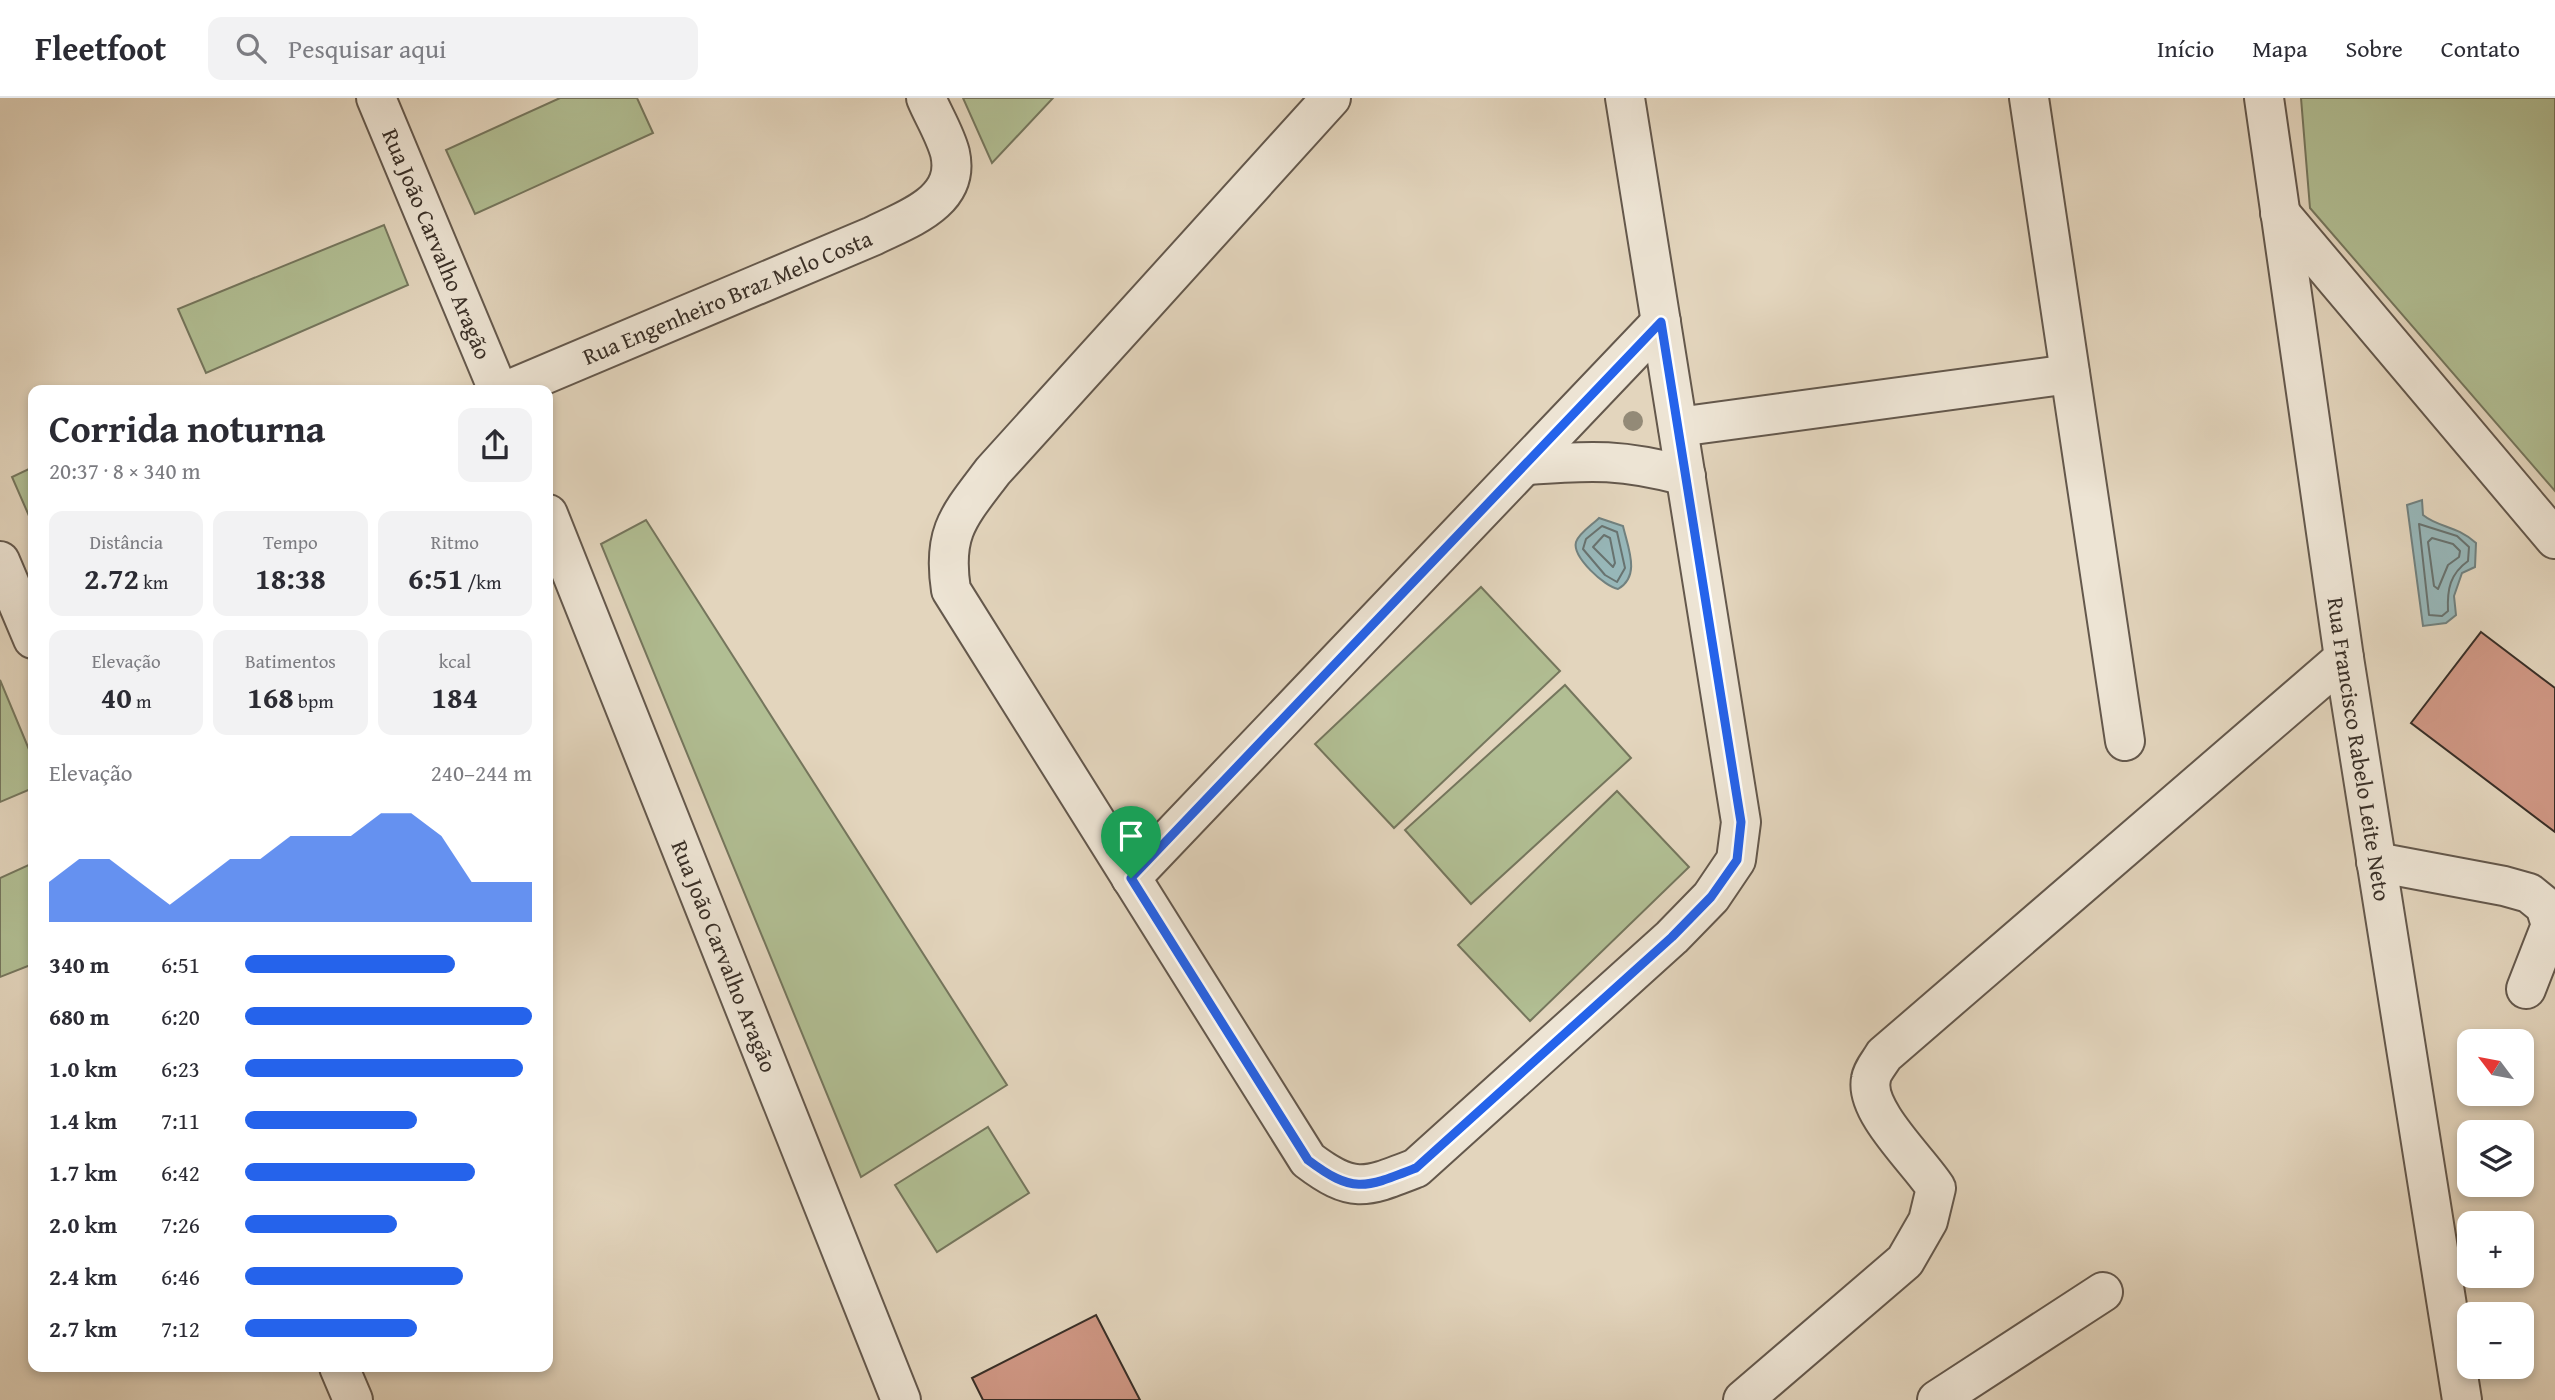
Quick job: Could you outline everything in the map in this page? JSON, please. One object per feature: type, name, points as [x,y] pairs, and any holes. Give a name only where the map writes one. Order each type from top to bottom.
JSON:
[{"type":"street","name":"Rua João Carvalho Aragão","points":[[376,98],[496,385]]},
{"type":"street","name":"Rua Engenheiro Braz Melo Costa","points":[[520,385],[873,236],[928,208],[942,196],[950,173],[950,153],[926,98]]},
{"type":"street","points":[[1331,98],[993,471],[958,517],[946,558],[951,590],[1308,1160],[1336,1181],[1374,1185],[1416,1168],[1672,937],[1711,897],[1737,860],[1741,822],[1625,98]]},
{"type":"street","points":[[2029,98],[2125,741]]},
{"type":"street","name":"Rua Francisco Rabelo Leite Neto","points":[[2263,98],[2344,658],[2462,1400]]},
{"type":"street","points":[[2280,213],[2555,539]]},
{"type":"street","points":[[1131,878],[1528,465],[1661,322]]},
{"type":"street","points":[[1678,427],[2070,374]]},
{"type":"street","points":[[1528,465],[1596,459],[1640,464],[1686,476]]},
{"type":"street","name":"Rua João Carvalho Aragão","points":[[553,527],[901,1400]]},
{"type":"street","points":[[0,561],[22,616]]},
{"type":"street","points":[[1744,1400],[1905,1261],[1928,1221],[1936,1188],[1880,1115],[1870,1091],[1871,1076],[1884,1055],[2344,658]]},
{"type":"street","points":[[2376,862],[2504,886],[2529,893],[2545,906],[2551,925],[2526,989]]},
{"type":"street","points":[[1937,1400],[2103,1292]]},
{"type":"street","points":[[341,1372],[353,1400]]},
{"type":"green space","points":[[560,98],[637,98],[653,133],[475,214],[446,150]]},
{"type":"green space","points":[[963,98],[1053,98],[992,163]]},
{"type":"green space","points":[[2301,98],[2555,98],[2555,491],[2310,208]]},
{"type":"green space","points":[[384,225],[408,285],[206,373],[178,309]]},
{"type":"green space","points":[[28,469],[28,514],[12,477]]},
{"type":"green space","points":[[646,520],[1007,1085],[861,1177],[601,544]]},
{"type":"green space","points":[[1481,587],[1560,671],[1394,828],[1315,744]]},
{"type":"green space","points":[[0,680],[28,747],[28,790],[0,802]]},
{"type":"green space","points":[[1565,685],[1631,758],[1471,904],[1405,830]]},
{"type":"green space","points":[[1617,791],[1689,867],[1530,1021],[1458,945]]},
{"type":"green space","points":[[28,865],[28,966],[0,977],[0,878]]},
{"type":"green space","points":[[988,1127],[1029,1193],[937,1252],[895,1185]]},
{"type":"water","points":[[2422,500],[2423,515],[2462,533],[2476,543],[2475,567],[2462,573],[2454,596],[2456,615],[2446,623],[2423,626],[2407,505]]},
{"type":"water","points":[[1599,518],[1623,526],[1630,552],[1629,577],[1618,589],[1605,583],[1591,570],[1576,548],[1580,535]]},
{"type":"building","points":[[2481,632],[2555,688],[2555,832],[2411,723]]},
{"type":"building","points":[[1096,1315],[1140,1400],[983,1400],[972,1378]]},
{"type":"route","points":[[1661,322],[1741,822],[1737,860],[1711,897],[1672,937],[1416,1168],[1374,1185],[1336,1181],[1308,1160],[1131,878],[1528,465],[1661,322]]}]
